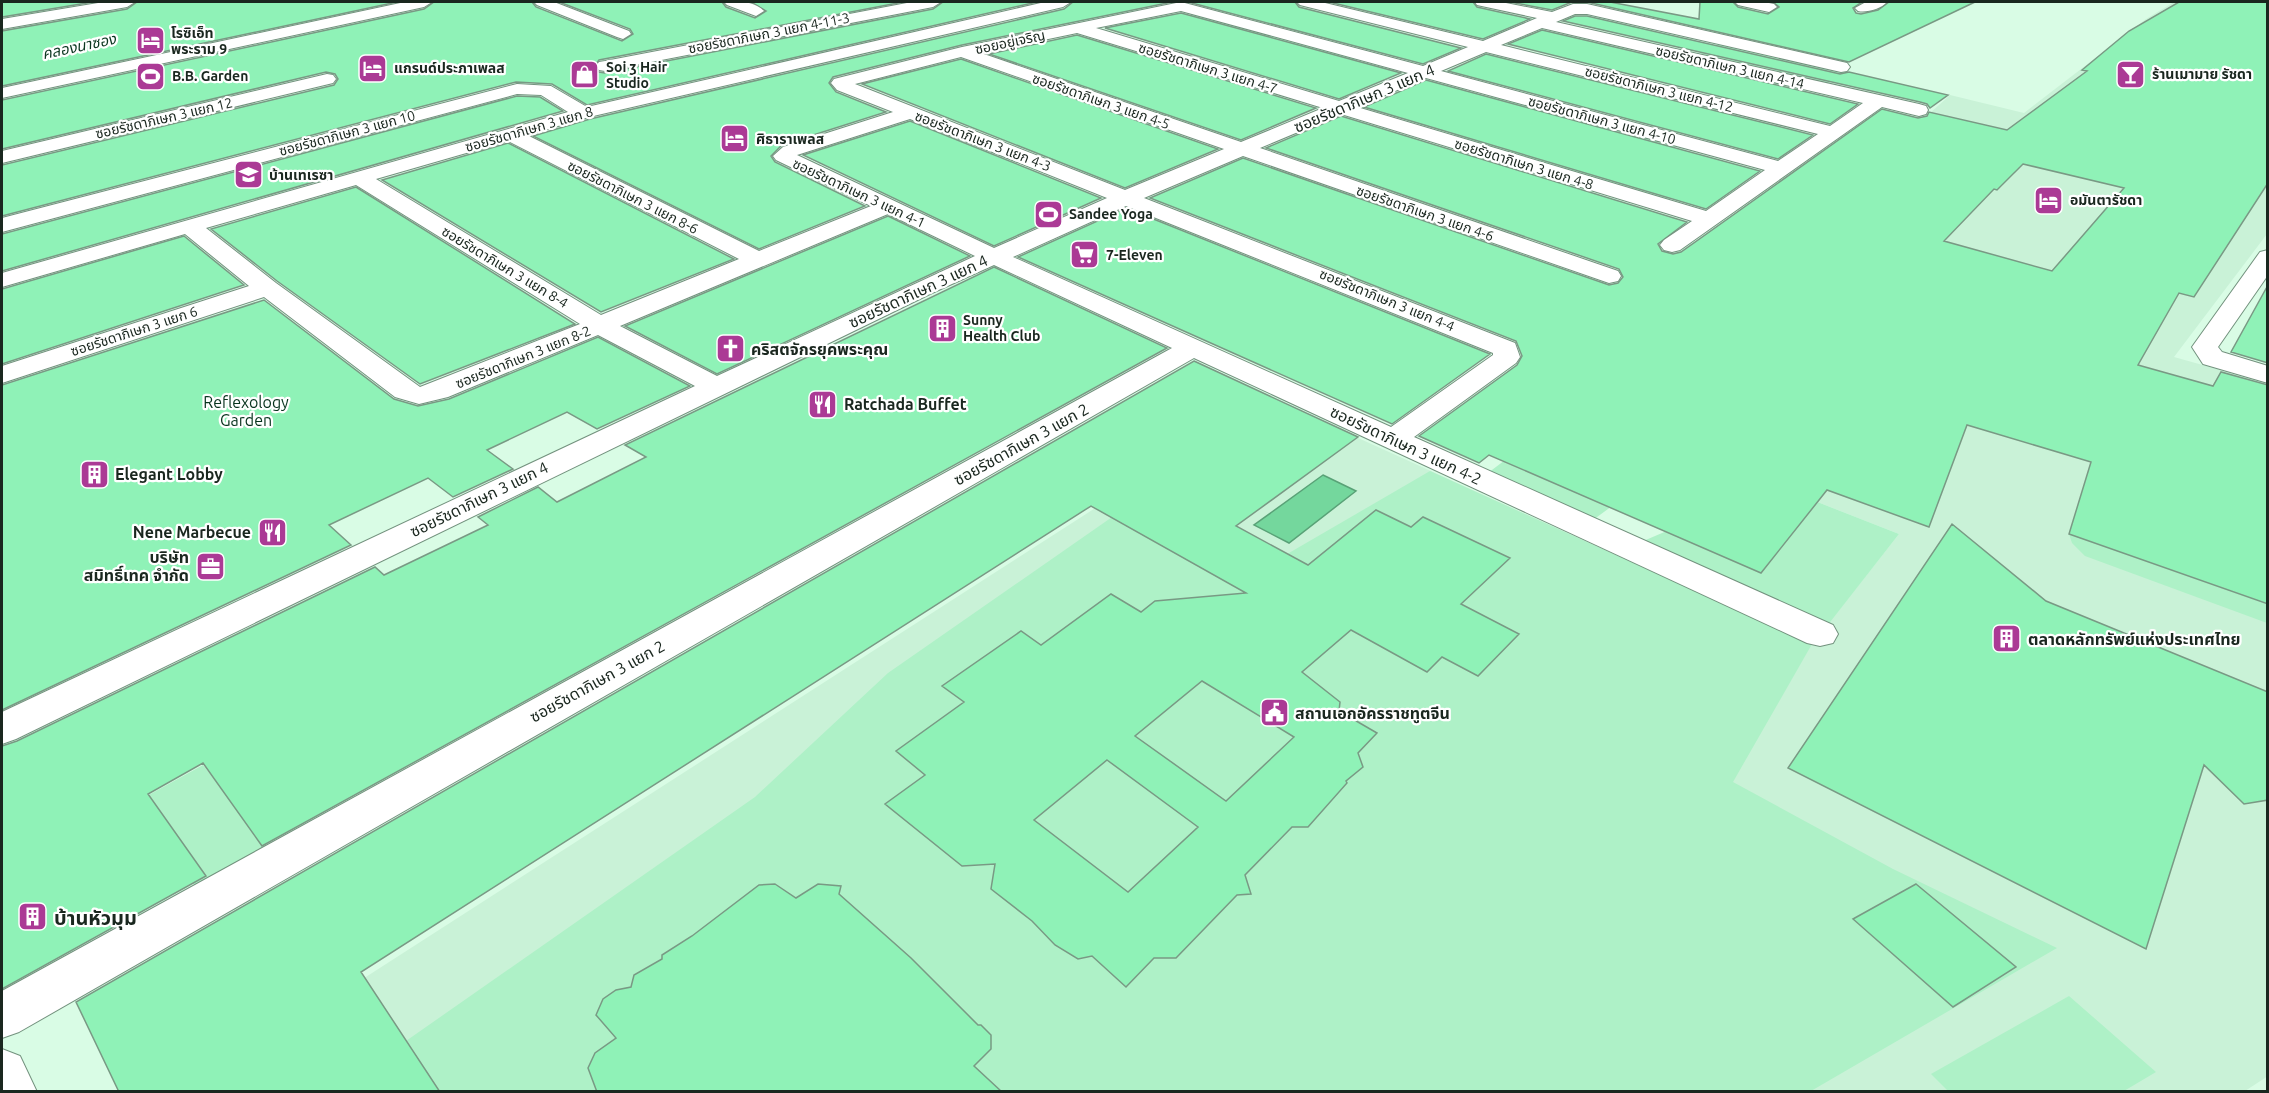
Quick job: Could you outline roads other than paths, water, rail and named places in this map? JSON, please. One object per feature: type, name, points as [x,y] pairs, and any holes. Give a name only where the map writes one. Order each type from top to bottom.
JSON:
[{"type":"street","points":[[2,24],[127,2]]},
{"type":"street","points":[[2,93],[424,2]]},
{"type":"street","points":[[542,2],[623,34]]},
{"type":"street","points":[[732,2],[756,10]]},
{"type":"street","name":"ซอยรัชดาภิเษก 3 แยก 4-11-3","points":[[605,66],[933,2]]},
{"type":"street","name":"ซอยรัชดาภิเษก 3 แยก 8","points":[[2,280],[584,113],[1063,2]]},
{"type":"street","name":"ซอยรัชดาภิเษก 3 แยก 4-12","points":[[1305,2],[1832,132]]},
{"type":"street","name":"ซอยรัชดาภิเษก 3 แยก 4-14","points":[[1482,2],[1684,56],[1919,110]]},
{"type":"street","points":[[1743,2],[1769,7]]},
{"type":"street","points":[[1863,9],[1879,2]]},
{"type":"street","points":[[1623,16],[1650,5]]},
{"type":"street","name":"ซอยอยู่เจริญ","points":[[840,83],[962,52],[1181,6]]},
{"type":"street","name":"ซอยรัชดาภิเษก 3 แยก 4-10","points":[[1181,6],[1780,168]]},
{"type":"street","name":"ซอยรัชดาภิเษก 3 แยก 4","points":[[2,729],[716,386],[993,256],[1547,20],[1579,8],[1623,16]]},
{"type":"street","name":"ซอยรัชดาภิเษก 3 แยก 4-14","points":[[1623,16],[1841,67]]},
{"type":"street","name":"ซอยรัชดาภิเษก 3 แยก 4-7","points":[[1077,27],[1340,108]]},
{"type":"street","points":[[1684,56],[1720,39]]},
{"type":"street","name":"ซอยรัชดาภิเษก 3 แยก 4-5","points":[[962,52],[1241,150]]},
{"type":"street","name":"ซอยรัชดาภิเษก 3 แยก 12","points":[[2,157],[327,79]]},
{"type":"street","name":"ซอยรัชดาภิเษก 3 แยก 4-3","points":[[840,83],[1128,198]]},
{"type":"street","name":"ซอยรัชดาภิเษก 3 แยก 10","points":[[2,225],[517,89],[545,90],[584,113]]},
{"type":"street","points":[[1672,245],[1878,101]]},
{"type":"street","name":"ซอยรัชดาภิเษก 3 แยก 4-8","points":[[1340,108],[1708,219]]},
{"type":"street","name":"ซอยรัชดาภิเษก 3 แยก 4-1","points":[[911,113],[790,151],[783,156],[993,256]]},
{"type":"street","name":"ซอยรัชดาภิเษก 3 แยก 8-6","points":[[509,134],[757,260]]},
{"type":"street","name":"ซอยรัชดาภิเษก 3 แยก 4-6","points":[[1241,150],[1609,276]]},
{"type":"street","name":"ซอยรัชดาภิเษก 3 แยก 8-4","points":[[360,178],[601,326],[716,386]]},
{"type":"street","name":"ซอยรัชดาภิเษก 3 แยก 4-4","points":[[1128,198],[1506,349],[1507,357],[1492,369],[1392,439]]},
{"type":"street","name":"ซอยรัชดาภิเษก 3 แยก 8-2","points":[[190,227],[267,288],[405,391],[419,396],[438,391],[601,326],[890,206]]},
{"type":"street","name":"ซอยรัชดาภิเษก 3 แยก 4-2","points":[[993,256],[1820,634]]},
{"type":"street","points":[[2268,257],[2205,348],[2212,358],[2268,375]]},
{"type":"street","name":"ซอยรัชดาภิเษก 3 แยก 6","points":[[2,375],[267,288]]},
{"type":"street","name":"ซอยรัชดาภิเษก 3 แยก 2","points":[[2,1016],[1192,348]]},
{"type":"street","points":[[2,1073],[12,1092]]},
{"type":"place","name":"โรซิเอ็ท พระราม 9","points":[[150,41]]},
{"type":"place","name":"แกรนด์ประภาเพลส","points":[[373,68]]},
{"type":"place","name":"ร้านเมามาย รัชดา","points":[[2131,74]]},
{"type":"place","name":"Soi ʒ Hair Studio","points":[[585,75]]},
{"type":"place","name":"B.B. Garden","points":[[151,76]]},
{"type":"place","name":"ศิธาราเพลส","points":[[735,139]]},
{"type":"place","name":"บ้านเทเรซา","points":[[248,175]]},
{"type":"place","name":"อมันตารัชดา","points":[[2049,200]]},
{"type":"place","name":"Sandee Yoga","points":[[1048,214]]},
{"type":"place","name":"7-Eleven","points":[[1085,255]]},
{"type":"place","name":"Sunny Health Club","points":[[942,328]]},
{"type":"place","name":"คริสตจักรยุคพระคุณ","points":[[730,349]]},
{"type":"place","name":"Ratchada Buffet","points":[[823,404]]},
{"type":"place","name":"Elegant Lobby","points":[[94,474]]},
{"type":"place","name":"Nene Marbecue","points":[[272,532]]},
{"type":"place","name":"บริษัท สมิทธิ์เทค จำกัด","points":[[210,566]]},
{"type":"place","name":"ตลาดหลักทรัพย์แห่งประเทศไทย","points":[[2007,639]]},
{"type":"place","name":"สถานเอกอัครราชทูตจีน","points":[[1274,713]]},
{"type":"place","name":"บ้านหัวมุม","points":[[33,917]]},
{"type":"water label","name":"คลองนาซอง","points":[[79,46]]},
{"type":"park label","name":"Reflexology Garden","points":[[246,411]]}]
